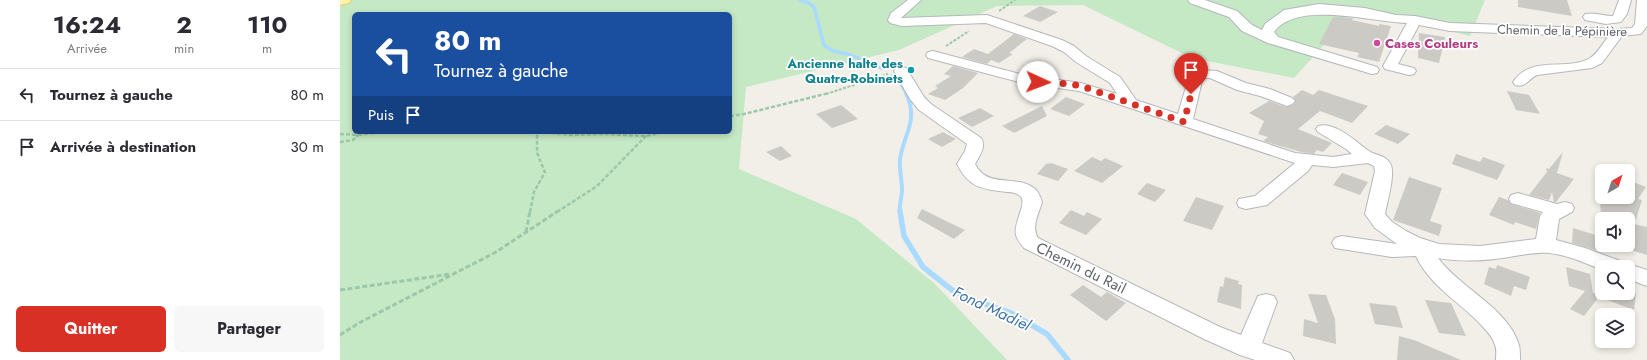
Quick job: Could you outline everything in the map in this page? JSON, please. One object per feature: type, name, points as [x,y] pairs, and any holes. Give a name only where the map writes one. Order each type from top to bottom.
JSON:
[{"type":"main road","points":[[340,1],[344,0]]},
{"type":"street","points":[[915,0],[896,16],[894,20],[902,22],[987,19],[1057,43],[1069,49],[1081,59],[1115,80],[1131,104]]},
{"type":"street","points":[[1194,0],[1233,14],[1247,28],[1273,40],[1372,70]]},
{"type":"street","points":[[1589,17],[1606,20],[1617,19],[1621,14],[1625,0]]},
{"type":"street","name":"Chemin de la Pépinière","points":[[1273,40],[1267,32],[1270,27],[1283,16],[1296,11],[1334,8],[1365,12],[1396,19],[1415,20],[1457,27],[1618,33],[1641,32],[1643,0]]},
{"type":"street","points":[[1409,71],[1390,66],[1415,20]]},
{"type":"street","points":[[1524,78],[1522,68],[1524,62],[1531,62],[1555,68],[1577,68],[1587,65],[1597,60],[1618,33]]},
{"type":"street","points":[[933,55],[1023,79],[1081,86],[1281,155],[1306,160],[1333,162],[1365,157],[1376,160],[1384,166],[1375,214],[1377,219],[1392,232],[1423,248],[1441,252],[1459,253],[1545,246],[1595,260]]},
{"type":"street","name":"Chemin du Rail","points":[[901,71],[918,99],[925,107],[975,142],[976,146],[974,152],[966,164],[968,171],[973,178],[990,185],[1016,186],[1029,192],[1033,202],[1024,233],[1026,238],[1031,243],[1212,333],[1282,360]]},
{"type":"street","points":[[1184,122],[1195,80],[1201,74],[1212,74],[1242,87],[1266,92],[1288,101]]},
{"type":"street","points":[[1324,129],[1352,145],[1365,157]]},
{"type":"street","points":[[1246,203],[1260,200],[1302,167],[1306,160]]},
{"type":"street","points":[[1518,199],[1562,210],[1550,216],[1545,246]]},
{"type":"street","points":[[1342,243],[1401,250],[1423,248]]},
{"type":"street","points":[[1423,248],[1429,262],[1448,282],[1480,309],[1499,329],[1506,343],[1509,356],[1508,360]]},
{"type":"street","points":[[1635,274],[1647,278]]},
{"type":"street","points":[[1248,348],[1266,302]]},
{"type":"path","points":[[933,55],[1015,0]]},
{"type":"path","points":[[732,116],[826,94],[901,71]]},
{"type":"path","points":[[340,134],[367,134]]},
{"type":"path","points":[[526,232],[534,192],[545,172],[537,153],[538,134]]},
{"type":"path","points":[[560,134],[646,136],[655,134]]},
{"type":"path","points":[[340,142],[353,140],[359,135]]},
{"type":"path","points":[[340,335],[359,323],[496,252],[597,186],[646,136]]},
{"type":"path","points":[[340,290],[453,274]]},
{"type":"green space","points":[[340,0],[1485,0],[1470,36],[1357,8],[1294,78],[1192,58],[1083,5],[997,6],[899,50],[746,87],[739,169],[856,219],[935,284],[1007,360],[340,360]]},
{"type":"building","points":[[1518,0],[1567,0],[1572,16],[1518,7]]},
{"type":"building","points":[[1040,6],[1058,12],[1040,22],[1023,16]]},
{"type":"building","points":[[1333,17],[1353,18],[1352,20],[1379,26],[1379,24],[1391,26],[1379,62],[1357,57],[1359,53],[1319,44]]},
{"type":"building","points":[[1419,33],[1445,37],[1439,63],[1418,58]]},
{"type":"building","points":[[1014,34],[1027,39],[1009,53],[1013,54],[999,63],[991,60],[987,64],[962,57],[974,49],[988,54]]},
{"type":"building","points":[[953,66],[978,73],[963,88],[945,100],[928,94],[938,88],[935,86],[951,76],[944,74]]},
{"type":"building","points":[[1302,90],[1313,95],[1319,90],[1368,106],[1352,123],[1320,111],[1298,129],[1332,143],[1323,152],[1317,150],[1314,154],[1301,152],[1263,141],[1268,137],[1258,134],[1264,121],[1249,113],[1269,101],[1286,107],[1293,105],[1296,101],[1293,97]]},
{"type":"building","points":[[1507,91],[1529,95],[1540,114],[1516,110]]},
{"type":"building","points":[[1066,97],[1085,104],[1069,116],[1050,109]]},
{"type":"building","points":[[841,105],[858,119],[832,128],[816,114]]},
{"type":"building","points":[[1042,106],[1047,116],[1014,133],[1002,126]]},
{"type":"building","points":[[980,108],[994,116],[972,127],[958,118]]},
{"type":"building","points":[[1386,125],[1410,134],[1398,144],[1374,134]]},
{"type":"building","points":[[943,132],[956,139],[942,147],[928,139]]},
{"type":"building","points":[[781,146],[792,156],[780,161],[766,152]]},
{"type":"building","points":[[1563,152],[1557,173],[1574,179],[1556,202],[1554,202],[1552,192],[1549,200],[1529,195],[1547,172],[1546,168],[1549,169]]},
{"type":"building","points":[[1456,154],[1480,162],[1483,157],[1505,165],[1497,180],[1452,164]]},
{"type":"building","points":[[1092,157],[1101,161],[1105,158],[1123,166],[1102,183],[1074,171]]},
{"type":"building","points":[[1051,163],[1068,169],[1058,181],[1037,174],[1046,164]]},
{"type":"building","points":[[1342,173],[1368,182],[1360,195],[1333,185]]},
{"type":"building","points":[[1409,177],[1442,188],[1430,221],[1442,225],[1439,236],[1393,220]]},
{"type":"building","points":[[1147,183],[1166,190],[1155,202],[1137,194]]},
{"type":"building","points":[[1635,183],[1646,187],[1638,199],[1642,200],[1636,219],[1635,212],[1601,212],[1600,204],[1635,204]]},
{"type":"building","points":[[1196,197],[1224,206],[1212,230],[1183,221]]},
{"type":"building","points":[[1499,197],[1508,200],[1511,204],[1540,213],[1536,229],[1515,222],[1514,225],[1489,215]]},
{"type":"building","points":[[922,209],[965,230],[954,239],[917,218]]},
{"type":"building","points":[[1071,210],[1084,216],[1087,212],[1102,219],[1086,235],[1059,223]]},
{"type":"building","points":[[1635,224],[1647,227],[1647,255],[1635,251]]},
{"type":"building","points":[[1573,228],[1595,235],[1595,250],[1572,243]]},
{"type":"building","points":[[1497,265],[1530,277],[1526,290],[1514,286],[1511,296],[1484,284],[1489,267],[1496,269]]},
{"type":"building","points":[[1566,267],[1590,274],[1593,293],[1595,293],[1595,300],[1597,300],[1584,316],[1570,309],[1585,291],[1569,286]]},
{"type":"building","points":[[1225,277],[1239,281],[1238,284],[1242,285],[1241,309],[1217,302],[1220,286],[1223,287]]},
{"type":"building","points":[[1083,285],[1101,297],[1107,292],[1126,303],[1106,321],[1070,295]]},
{"type":"building","points":[[1636,293],[1634,308],[1629,308],[1607,300],[1635,300]]},
{"type":"building","points":[[1308,294],[1326,295],[1335,319],[1336,344],[1303,336],[1304,319],[1318,323]]},
{"type":"building","points":[[1425,300],[1451,303],[1466,336],[1439,333]]},
{"type":"building","points":[[1369,303],[1396,306],[1403,328],[1375,324]]},
{"type":"building","points":[[1399,336],[1414,340],[1461,360],[1397,360]]},
{"type":"waterway","name":"Fond Madiel","points":[[800,0],[807,2],[814,7],[824,45],[833,51],[851,55],[881,68]]},
{"type":"waterway","name":"Fond Madiel","points":[[892,76],[901,84],[907,94]]},
{"type":"waterway","name":"Fond Madiel","points":[[900,211],[902,190],[900,159],[911,119],[910,103],[906,93]]},
{"type":"waterway","name":"Fond Madiel","points":[[900,211],[904,236],[923,267],[952,290],[973,300],[1009,312],[1047,334],[1068,360]]},
{"type":"place","name":"Cases Couleurs","points":[[1377,43]]},
{"type":"place","name":"Ancienne halte des Quatre-Robinets","points":[[911,70]]},
{"type":"route","points":[[1038,82],[1081,86],[1184,122],[1191,94]]}]
